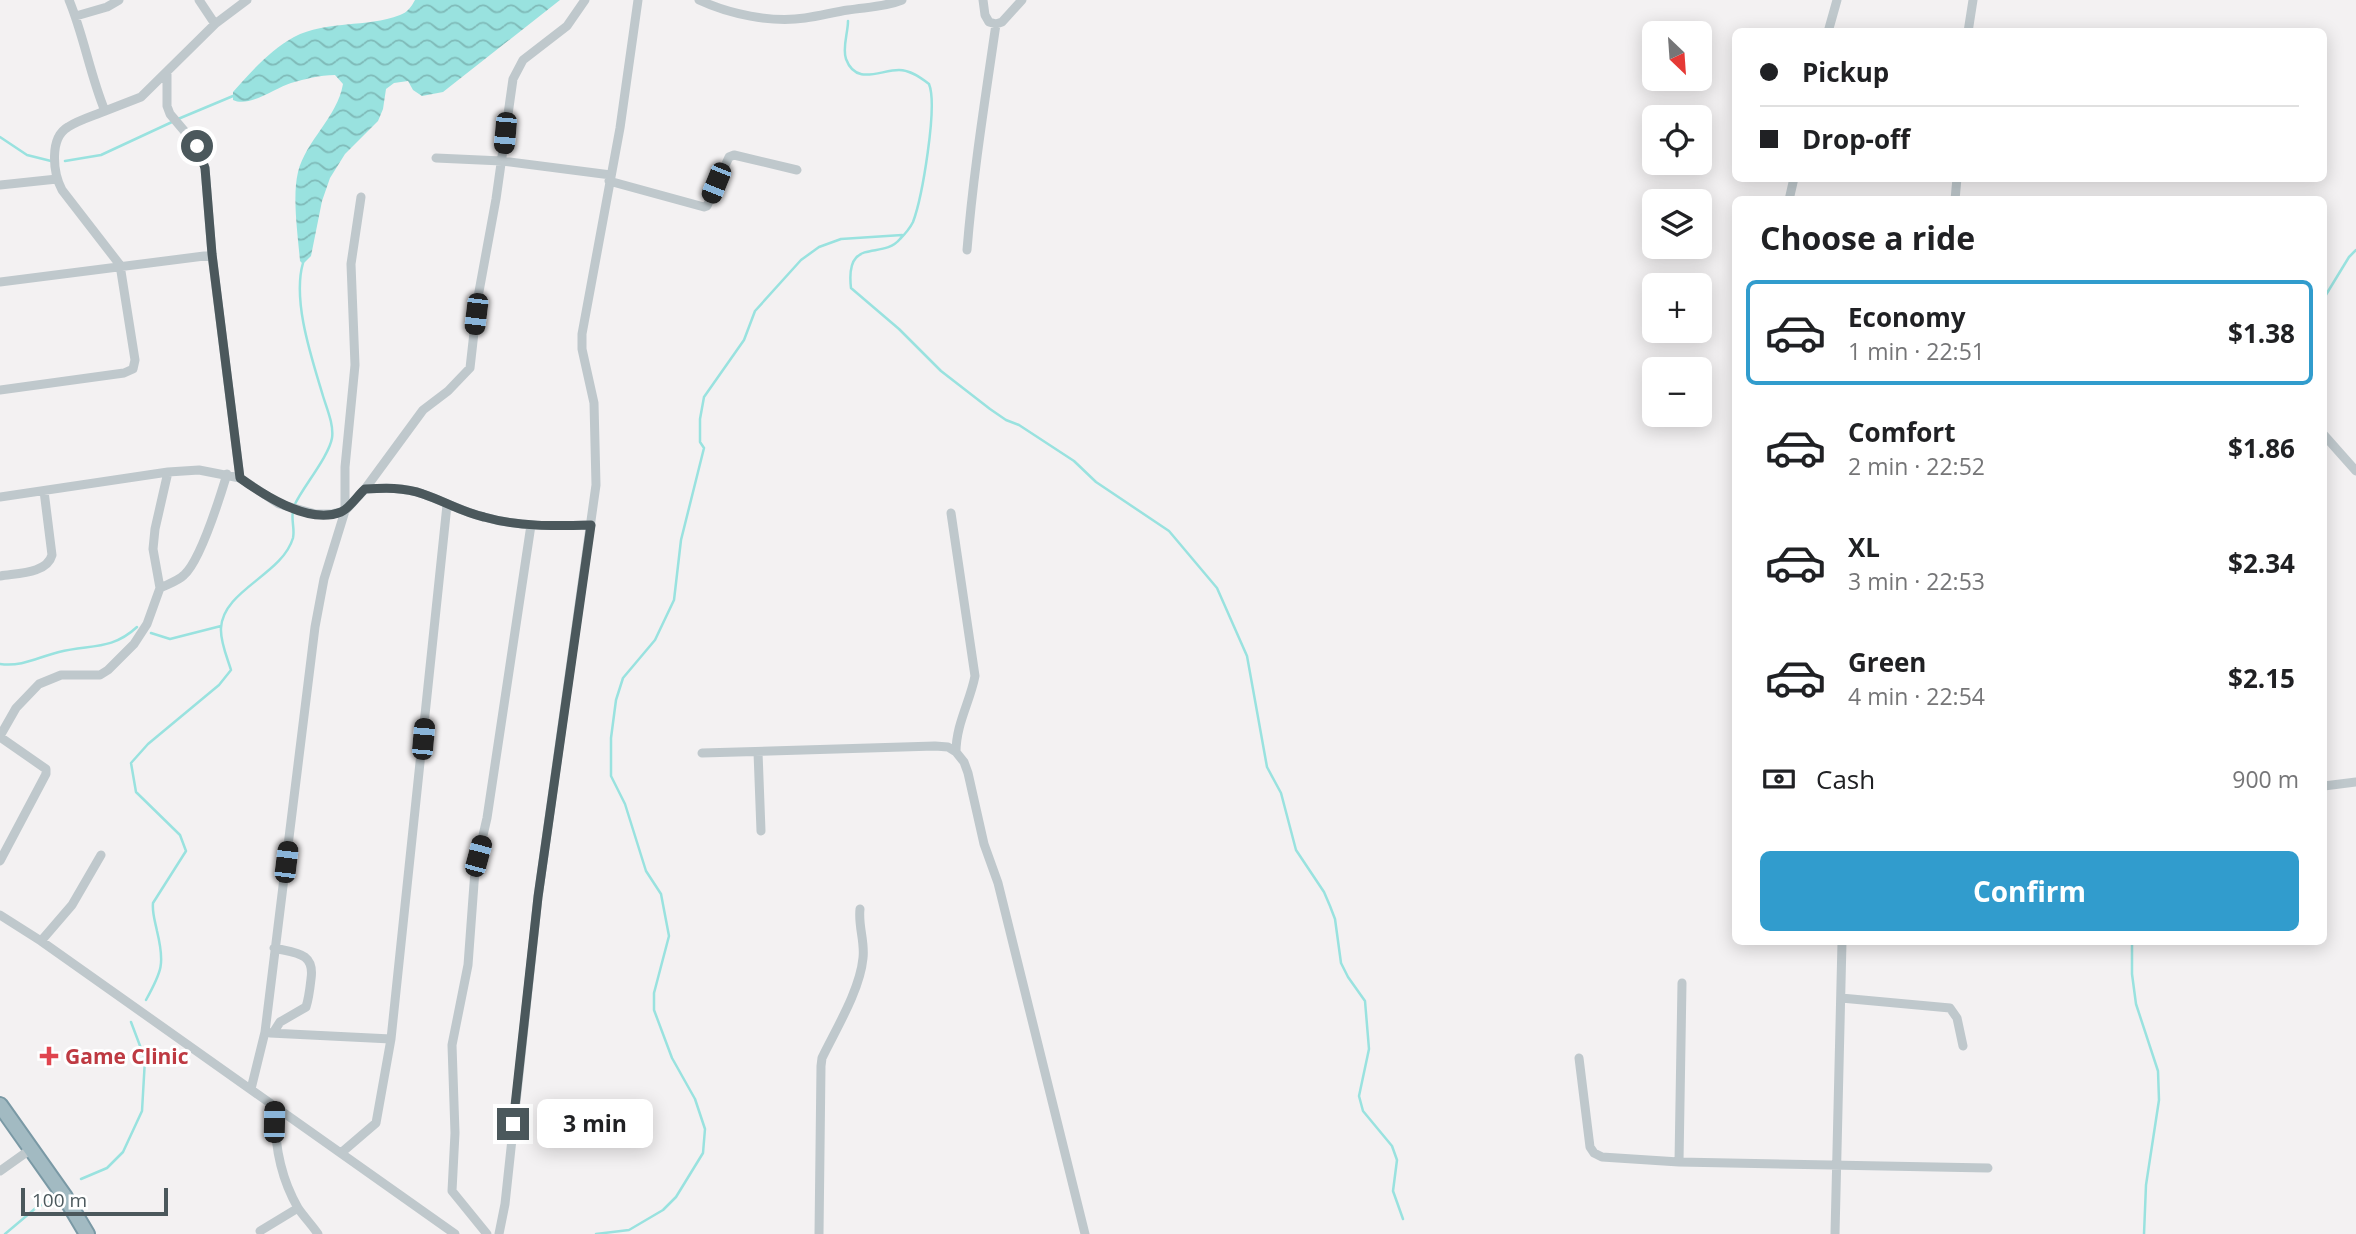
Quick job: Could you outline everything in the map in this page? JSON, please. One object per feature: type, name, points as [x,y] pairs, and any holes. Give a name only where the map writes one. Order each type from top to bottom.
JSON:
[{"type":"highway","points":[[0,1105],[87,1234]]},
{"type":"street","points":[[69,0],[105,111]]},
{"type":"street","points":[[76,16],[91,13],[119,0]]},
{"type":"street","points":[[199,0],[215,24]]},
{"type":"street","points":[[0,390],[124,373],[133,369],[135,360],[120,265],[62,190],[54,164],[59,136],[67,127],[141,97],[215,24],[247,0]]},
{"type":"street","points":[[0,497],[198,470],[240,478],[279,504],[316,514],[345,511],[365,489],[424,410],[448,391],[470,368],[478,297],[517,69],[523,61],[567,26],[585,0]]},
{"type":"street","points":[[499,1234],[505,1204],[538,897],[596,485],[595,414],[591,381],[582,349],[582,334],[630,69],[638,0]]},
{"type":"street","points":[[699,0],[719,9],[757,17],[803,19],[889,5],[902,0]]},
{"type":"street","points":[[983,0],[985,15],[989,22],[996,24],[1002,22],[1022,0]]},
{"type":"street","points":[[1829,28],[1837,0]]},
{"type":"street","points":[[1969,28],[1973,0]]},
{"type":"street","points":[[967,250],[972,184],[978,161],[996,24]]},
{"type":"street","points":[[167,72],[167,106],[170,114],[197,146],[202,158],[240,478]]},
{"type":"street","points":[[436,158],[502,162],[610,178],[704,207],[708,206],[729,157],[734,155],[797,170]]},
{"type":"street","points":[[0,185],[57,179]]},
{"type":"street","points":[[251,1089],[269,1032],[274,947],[317,615],[324,579],[345,511],[345,467],[355,365],[351,264],[361,197]]},
{"type":"street","points":[[0,282],[212,254]]},
{"type":"street","points":[[2327,438],[2356,471]]},
{"type":"street","points":[[0,861],[46,774],[43,765],[0,736],[16,708],[39,684],[61,675],[92,676],[108,670],[134,644],[147,624],[160,588],[153,549],[168,472]]},
{"type":"street","points":[[160,588],[178,579],[190,568],[210,525],[227,474]]},
{"type":"street","points":[[365,489],[404,489],[488,519],[531,525],[591,525]]},
{"type":"street","points":[[0,576],[32,571],[51,562],[44,491]]},
{"type":"street","points":[[341,1153],[376,1123],[391,1039],[447,505]]},
{"type":"street","points":[[951,513],[975,676],[957,728],[956,752]]},
{"type":"street","points":[[487,1234],[452,1191],[455,1133],[451,1055],[468,965],[475,870],[487,818],[531,525]]},
{"type":"street","points":[[702,753],[935,746],[948,747],[956,752],[968,774],[984,844],[998,883],[1085,1234]]},
{"type":"street","points":[[758,751],[761,831]]},
{"type":"street","points":[[2327,786],[2356,782]]},
{"type":"street","points":[[41,941],[72,905],[101,855]]},
{"type":"street","points":[[819,1234],[822,1058],[862,966],[864,948],[859,925],[860,909]]},
{"type":"street","points":[[0,915],[41,941],[455,1234]]},
{"type":"street","points":[[1835,1234],[1842,945]]},
{"type":"street","points":[[269,1032],[280,1022],[306,1007],[313,967],[310,960],[304,956],[274,947]]},
{"type":"street","points":[[1679,1162],[1682,983]]},
{"type":"street","points":[[1841,998],[1950,1008],[1956,1018],[1963,1046]]},
{"type":"street","points":[[269,1032],[391,1039]]},
{"type":"street","points":[[1579,1058],[1590,1147],[1602,1157],[1679,1162],[1988,1168]]},
{"type":"street","points":[[275,1107],[274,1137],[279,1159],[299,1208],[318,1234]]},
{"type":"street","points":[[0,1171],[32,1149]]},
{"type":"street","points":[[260,1231],[299,1208]]},
{"type":"water","points":[[415,0],[560,0],[443,92],[422,96],[413,90],[408,81],[394,83],[386,89],[378,121],[345,154],[330,178],[322,201],[311,256],[303,264],[300,261],[296,216],[298,172],[302,160],[335,108],[343,84],[335,75],[318,76],[239,102],[233,100],[233,92],[269,55],[294,37],[320,28],[387,19],[405,12]]},
{"type":"waterway","points":[[848,21],[845,50],[850,67],[856,72],[869,75],[899,70],[915,74],[929,84],[932,111],[924,174],[913,222],[904,235],[892,245],[859,255],[851,272],[851,288],[899,329],[941,371],[990,409],[1074,461],[1096,482],[1169,531],[1217,588],[1247,656],[1267,767],[1281,793],[1296,850],[1324,892],[1335,919],[1341,963],[1365,1001],[1369,1049],[1359,1096],[1363,1111],[1392,1146],[1397,1160],[1393,1191],[1403,1219]]},
{"type":"waterway","points":[[178,119],[233,96]]},
{"type":"waterway","points":[[65,161],[101,155],[172,122]]},
{"type":"waterway","points":[[0,137],[27,155],[51,161]]},
{"type":"waterway","points":[[596,1234],[629,1230],[663,1210],[676,1197],[703,1153],[705,1129],[695,1099],[672,1058],[654,1010],[654,993],[669,936],[661,894],[646,871],[625,804],[611,776],[611,738],[616,700],[623,678],[655,640],[674,600],[681,540],[704,448],[700,442],[704,397],[744,340],[755,311],[801,260],[819,247],[841,239],[902,235]]},
{"type":"waterway","points":[[2327,293],[2356,250]]},
{"type":"waterway","points":[[295,504],[326,454],[332,438],[330,417],[309,348],[302,312],[300,278],[303,263]]},
{"type":"waterway","points":[[146,1000],[156,982],[161,960],[153,903],[186,851],[180,835],[136,792],[131,763],[148,744],[219,685],[231,670],[222,638],[224,615],[232,603],[287,551],[293,538],[293,511]]},
{"type":"waterway","points":[[151,633],[170,639],[221,626]]},
{"type":"waterway","points":[[0,664],[23,663],[59,652],[100,646],[118,640],[137,627]]},
{"type":"waterway","points":[[2132,945],[2136,1004],[2158,1071],[2159,1100],[2146,1185],[2144,1234]]},
{"type":"waterway","points":[[81,1179],[107,1168],[123,1152],[142,1111],[145,1059],[131,1022]]},
{"type":"waterway","points":[[5,1234],[37,1207],[48,1202]]},
{"type":"place","name":"Game Clinic","points":[[49,1056]]},
{"type":"route","points":[[197,146],[205,168],[212,254],[240,478],[279,504],[316,514],[345,511],[353,499],[365,489],[404,489],[488,519],[531,525],[591,525],[538,897],[513,1124]]}]
